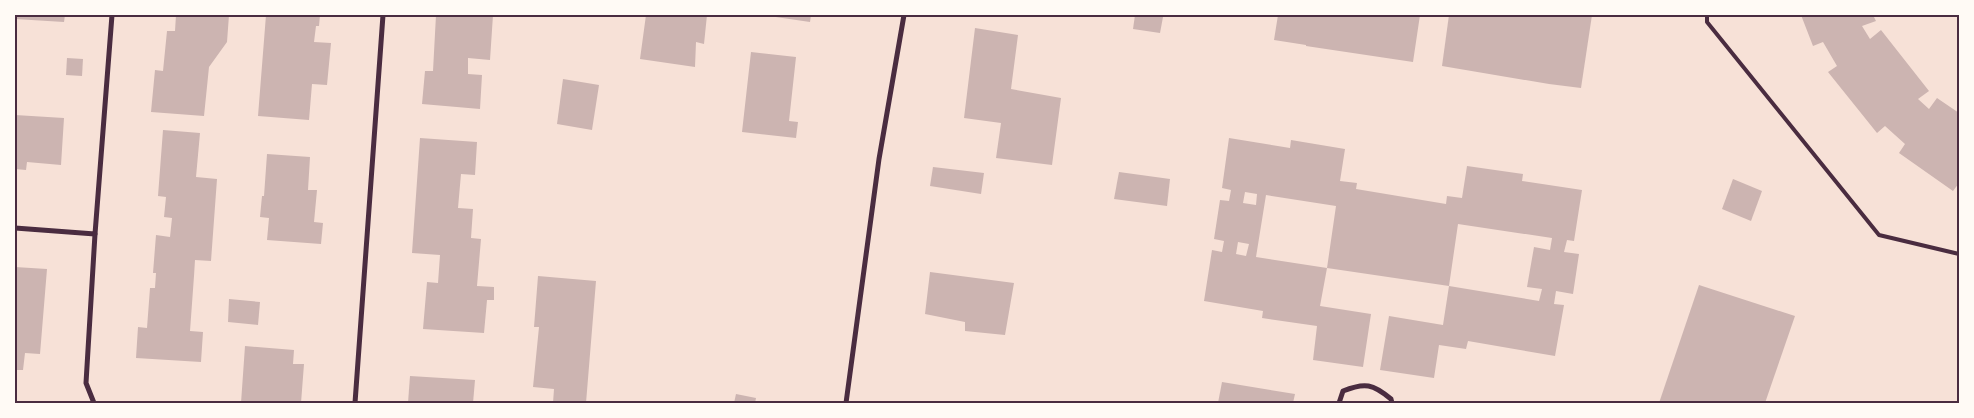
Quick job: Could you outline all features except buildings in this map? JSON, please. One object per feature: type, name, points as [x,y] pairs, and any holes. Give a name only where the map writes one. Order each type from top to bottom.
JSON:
[{"type":"street","points":[[94,403],[86,383],[95,234],[112,15]]},
{"type":"street","points":[[355,403],[383,15]]},
{"type":"street","points":[[846,403],[879,159],[904,15]]},
{"type":"street","points":[[15,228],[95,234]]},
{"type":"street","points":[[1340,403],[1343,391],[1358,385],[1377,387],[1392,399],[1392,403]]},
{"type":"lane","points":[[1707,15],[1707,22],[1879,235],[1959,254]]}]
